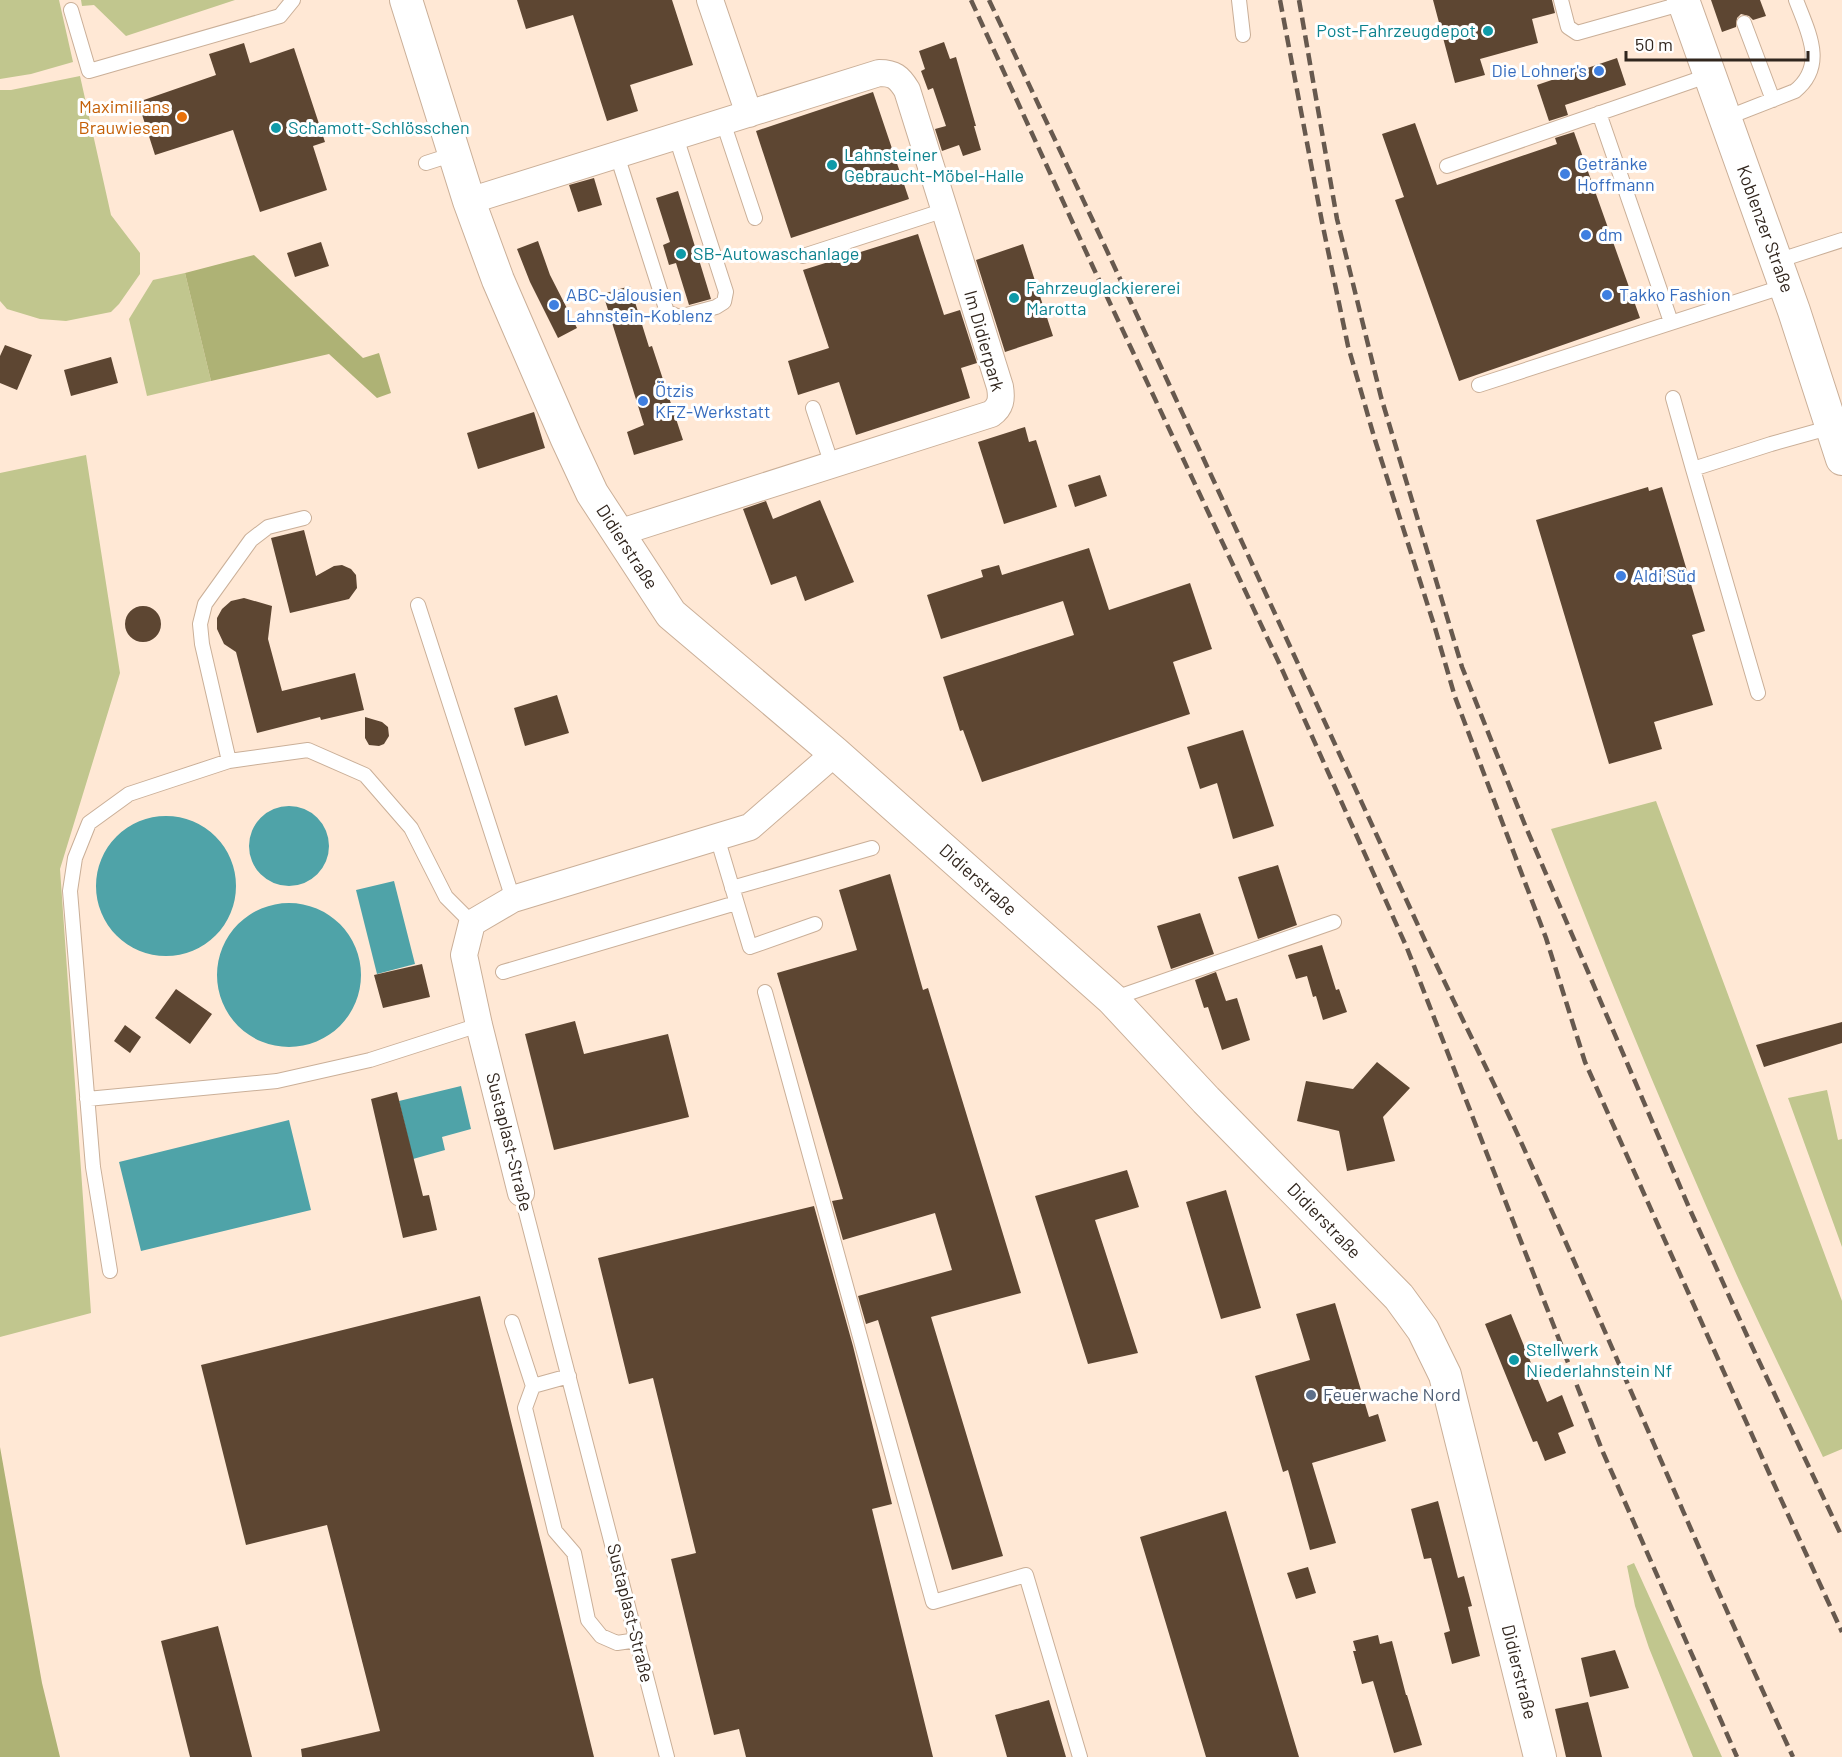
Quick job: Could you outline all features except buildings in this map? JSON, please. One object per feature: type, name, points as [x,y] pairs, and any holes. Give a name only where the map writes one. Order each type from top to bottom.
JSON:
[{"type":"street","name":"Didierstraße","points":[[406,0],[440,159],[469,201],[498,280],[592,493],[671,614],[836,753],[1112,999],[1206,1100],[1399,1297],[1423,1330],[1445,1375],[1540,1757]]},
{"type":"street","points":[[710,0],[748,114]]},
{"type":"street","name":"Koblenzer Straße","points":[[1684,1],[1781,273],[1842,459]]},
{"type":"street","name":"Im Didierpark","points":[[469,201],[879,73],[891,73],[901,79],[907,90],[1000,387],[1001,403],[997,410],[991,414],[618,533]]},
{"type":"street","points":[[472,923],[513,899],[750,827],[836,753]]},
{"type":"street","name":"Sustaplast-Straße","points":[[472,923],[464,956],[521,1193]]},
{"type":"lane","points":[[71,10],[89,71],[280,16],[293,0]]},
{"type":"lane","points":[[1239,0],[1243,35]]},
{"type":"lane","points":[[1561,0],[1568,27],[1577,33],[1684,1]]},
{"type":"lane","points":[[1726,117],[1795,91],[1804,84],[1814,58],[1810,38],[1796,0]]},
{"type":"lane","points":[[1744,23],[1773,100]]},
{"type":"lane","points":[[1447,166],[1710,75]]},
{"type":"lane","points":[[1599,113],[1671,322]]},
{"type":"lane","points":[[723,122],[755,218]]},
{"type":"lane","points":[[617,155],[667,312],[680,317],[716,307],[724,302],[726,292],[676,136]]},
{"type":"lane","points":[[803,256],[945,210]]},
{"type":"lane","points":[[1479,385],[1671,322],[1781,273],[1842,240]]},
{"type":"lane","points":[[1673,398],[1758,693]]},
{"type":"lane","points":[[813,408],[832,465]]},
{"type":"lane","points":[[1693,469],[1832,427]]},
{"type":"lane","points":[[229,761],[202,644],[200,624],[205,604],[251,540],[268,527],[304,518]]},
{"type":"lane","points":[[418,605],[513,899]]},
{"type":"lane","points":[[110,1270],[93,1167],[70,891],[75,858],[89,822],[129,794],[229,761],[308,750],[365,775],[411,828],[446,897],[472,923]]},
{"type":"lane","points":[[717,837],[750,947],[815,924]]},
{"type":"lane","points":[[732,888],[872,848]]},
{"type":"lane","points":[[502,972],[736,903]]},
{"type":"lane","points":[[1112,999],[1334,922]]},
{"type":"lane","points":[[765,992],[933,1602],[1026,1575],[1080,1757]]},
{"type":"lane","points":[[87,1099],[277,1081],[370,1060],[479,1025]]},
{"type":"lane","name":"Sustaplast-Straße","points":[[521,1193],[667,1757]]},
{"type":"lane","points":[[512,1322],[533,1386],[525,1408],[555,1531],[574,1552],[588,1620],[601,1636],[617,1643],[637,1640]]},
{"type":"lane","points":[[533,1386],[569,1376]]},
{"type":"green space","points":[[0,0],[59,0],[73,62],[31,74],[0,79]]},
{"type":"green space","points":[[81,0],[235,0],[126,36],[94,5],[82,6]]},
{"type":"green space","points":[[80,76],[111,215],[140,253],[140,274],[111,312],[66,321],[40,319],[7,309],[0,301],[0,90],[11,90]]},
{"type":"green space","points":[[254,255],[363,358],[379,353],[391,393],[377,398],[329,354],[211,381],[185,273]]},
{"type":"green space","points":[[185,273],[211,381],[147,396],[129,319],[153,280]]},
{"type":"green space","points":[[86,455],[120,673],[60,869],[91,1313],[0,1337],[0,473]]},
{"type":"green space","points":[[1656,801],[1842,1301],[1842,1449],[1823,1457],[1739,1280],[1690,1168],[1551,829]]},
{"type":"green space","points":[[1827,1090],[1838,1140],[1842,1139],[1842,1247],[1788,1098]]},
{"type":"green space","points":[[0,1447],[42,1683],[60,1757],[0,1757]]},
{"type":"green space","points":[[1634,1563],[1722,1757],[1693,1757],[1649,1648],[1635,1606],[1627,1566]]},
{"type":"water","points":[[289,806],[304,809],[317,818],[326,831],[329,846],[326,861],[317,874],[304,883],[289,886],[274,883],[261,874],[252,861],[249,846],[252,831],[261,818],[274,809]]},
{"type":"water","points":[[166,816],[193,821],[216,836],[231,859],[236,886],[231,913],[216,936],[193,951],[166,956],[139,951],[116,936],[101,913],[96,886],[101,859],[116,836],[139,821]]},
{"type":"water","points":[[394,881],[415,964],[377,974],[356,890]]},
{"type":"water","points":[[289,903],[303,904],[317,909],[340,924],[355,947],[360,961],[360,989],[355,1003],[340,1026],[317,1041],[303,1046],[289,1047],[275,1046],[261,1041],[238,1026],[223,1003],[218,989],[217,975],[218,961],[223,947],[238,924],[261,909],[275,904]]},
{"type":"water","points":[[461,1086],[471,1129],[442,1137],[445,1150],[413,1159],[399,1101]]},
{"type":"water","points":[[289,1120],[311,1210],[141,1251],[119,1162]]},
{"type":"railway","points":[[971,0],[1093,267],[1280,665],[1407,948],[1602,1450],[1737,1757]]},
{"type":"railway","points":[[989,0],[1153,349],[1422,934],[1517,1133],[1793,1757]]},
{"type":"railway","points":[[1280,0],[1348,346],[1455,697],[1546,938],[1585,1062],[1842,1632]]},
{"type":"railway","points":[[1299,0],[1337,219],[1381,397],[1462,667],[1525,825],[1691,1212],[1842,1537]]},
{"type":"place","name":"Post-Fahrzeugdepot","points":[[1488,31]]},
{"type":"place","name":"Die Lohner's","points":[[1599,71]]},
{"type":"place","name":"Maximilians Brauwiesen","points":[[182,117]]},
{"type":"place","name":"Schamott-Schlösschen","points":[[276,128]]},
{"type":"place","name":"Lahnsteiner Gebraucht-Möbel-Halle","points":[[832,165]]},
{"type":"place","name":"Getränke Hoffmann","points":[[1565,174]]},
{"type":"place","name":"dm","points":[[1586,235]]},
{"type":"place","name":"SB-Autowaschanlage","points":[[681,254]]},
{"type":"place","name":"Takko Fashion","points":[[1607,295]]},
{"type":"place","name":"Fahrzeuglackiererei Marotta","points":[[1014,298]]},
{"type":"place","name":"ABC-Jalousien Lahnstein-Koblenz","points":[[554,305]]},
{"type":"place","name":"Ötzis KFZ-Werkstatt","points":[[643,401]]},
{"type":"place","name":"Aldi Süd","points":[[1621,576]]},
{"type":"place","name":"Stellwerk Niederlahnstein Nf","points":[[1514,1360]]},
{"type":"place","name":"Feuerwache Nord","points":[[1311,1395]]}]
